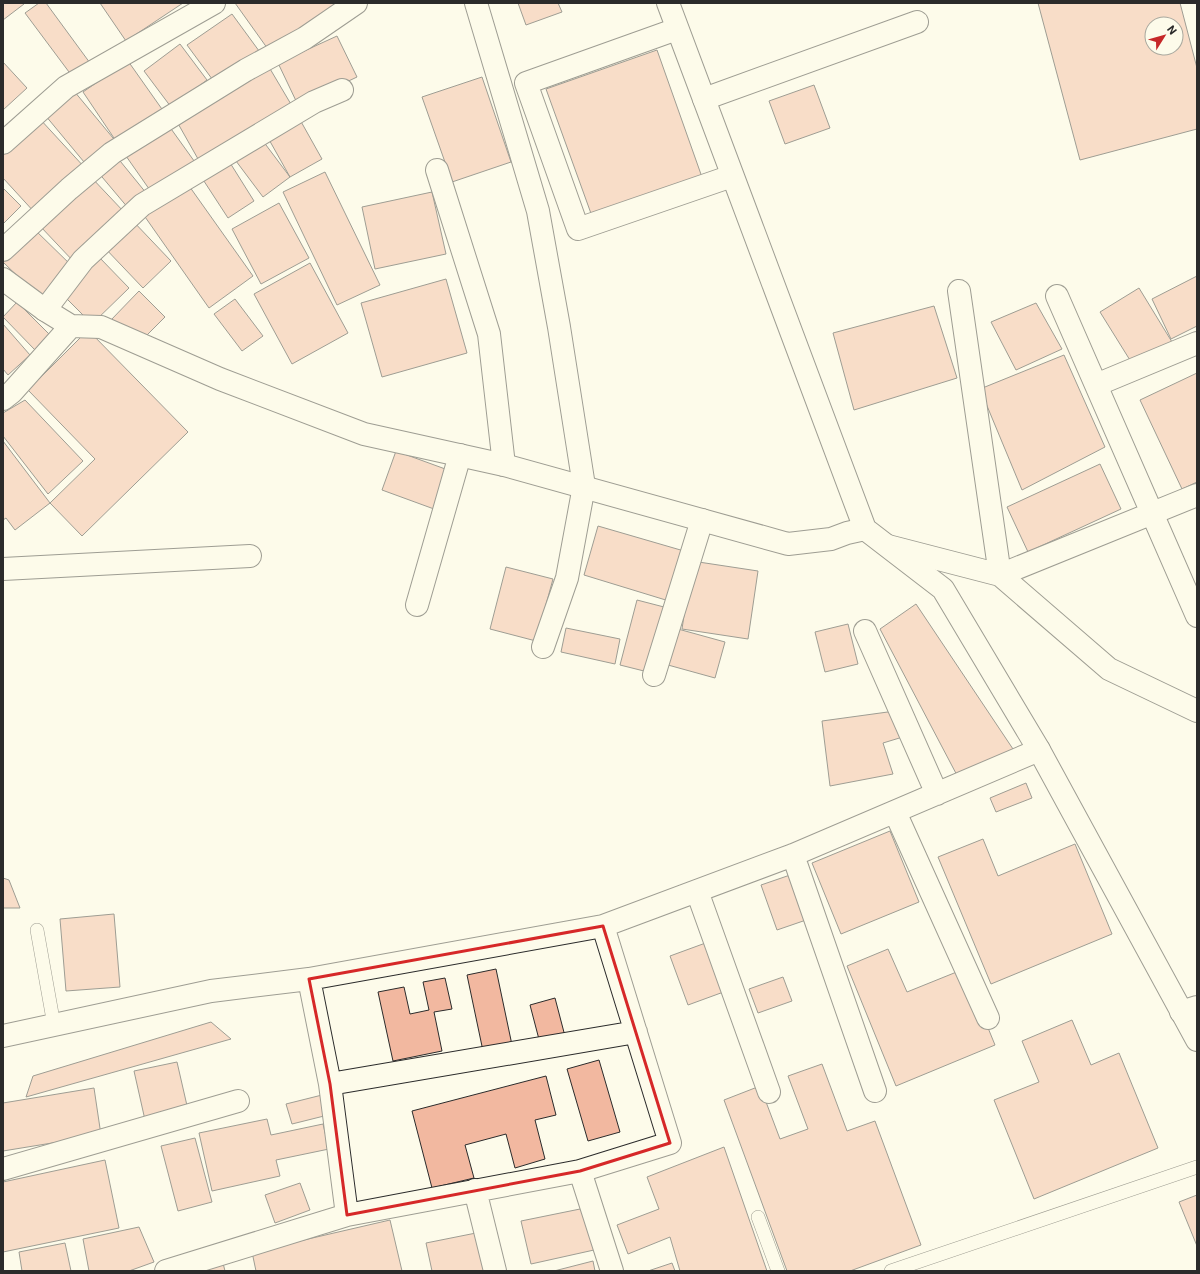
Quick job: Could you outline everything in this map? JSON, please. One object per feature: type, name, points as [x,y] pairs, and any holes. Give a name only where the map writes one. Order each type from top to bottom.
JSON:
[{"type":"street","points":[[3,143],[66,88],[214,3]]},
{"type":"street","points":[[3,250],[69,189],[112,153],[246,70],[305,38],[356,3]]},
{"type":"street","points":[[476,3],[538,211],[559,326],[584,486],[567,578],[543,647]]},
{"type":"street","points":[[668,3],[865,529],[943,589],[1039,750],[1189,1009],[1197,1040]]},
{"type":"street","points":[[704,99],[917,22]]},
{"type":"street","points":[[677,29],[526,83],[578,229],[732,176]]},
{"type":"street","points":[[45,310],[83,260],[142,205],[314,102],[342,90]]},
{"type":"street","points":[[437,170],[489,334],[504,465]]},
{"type":"street","points":[[3,279],[45,310],[72,326],[101,327],[220,379],[364,434],[504,465],[584,486],[788,544],[832,539],[847,533],[865,529]]},
{"type":"street","points":[[959,291],[1000,575]]},
{"type":"street","points":[[1057,296],[1197,616]]},
{"type":"street","points":[[3,399],[12,392],[72,326]]},
{"type":"street","points":[[1096,385],[1197,343]]},
{"type":"street","points":[[417,605],[460,455]]},
{"type":"street","points":[[1000,575],[1197,495]]},
{"type":"street","points":[[654,675],[702,520]]},
{"type":"street","points":[[888,546],[1000,575],[1109,669],[1197,711]]},
{"type":"street","points":[[3,569],[250,556]]},
{"type":"street","points":[[865,631],[937,794]]},
{"type":"street","points":[[3,1036],[211,991],[309,979],[603,926],[793,855],[1039,750]]},
{"type":"street","points":[[895,812],[988,1018]]},
{"type":"street","points":[[793,855],[875,1091]]},
{"type":"street","points":[[697,891],[769,1092]]},
{"type":"street","points":[[166,1271],[347,1215],[580,1171],[670,1143],[603,926]]},
{"type":"street","points":[[309,979],[330,1084],[347,1215]]},
{"type":"street","points":[[330,1084],[636,1032]]},
{"type":"street","points":[[3,1169],[238,1101]]},
{"type":"street","points":[[580,1171],[612,1271]]},
{"type":"street","points":[[475,1190],[495,1271]]},
{"type":"lane","points":[[37,930],[54,1025]]},
{"type":"lane","points":[[891,1271],[1197,1167]]},
{"type":"lane","points":[[758,1217],[778,1271]]},
{"type":"highlighted area","points":[[603,926],[670,1143],[580,1171],[347,1215],[330,1084],[309,979]]},
{"type":"building","points":[[3,3],[23,3],[24,4],[3,20]]},
{"type":"building","points":[[39,3],[46,3],[90,63],[72,76],[25,13]]},
{"type":"building","points":[[100,3],[183,3],[126,41]]},
{"type":"building","points":[[235,3],[339,3],[270,52]]},
{"type":"building","points":[[518,3],[558,3],[562,12],[526,25]]},
{"type":"building","points":[[1038,3],[1180,3],[1183,16],[1144,16],[1144,56],[1184,56],[1184,18],[1197,68],[1197,129],[1080,160]]},
{"type":"building","points":[[232,14],[262,55],[218,87],[187,45]]},
{"type":"building","points":[[337,36],[357,77],[298,105],[278,63]]},
{"type":"building","points":[[180,44],[207,80],[171,107],[144,71]]},
{"type":"building","points":[[657,50],[703,180],[593,219],[546,89]]},
{"type":"building","points":[[128,61],[164,112],[118,144],[83,92]]},
{"type":"building","points":[[3,62],[27,88],[3,110]]},
{"type":"building","points":[[266,62],[295,111],[202,166],[176,120]]},
{"type":"building","points":[[482,77],[511,162],[452,182],[422,97]]},
{"type":"building","points":[[814,85],[830,128],[785,144],[769,101]]},
{"type":"building","points":[[74,91],[118,144],[89,168],[45,115]]},
{"type":"building","points":[[39,118],[86,169],[36,214],[3,178],[3,151]]},
{"type":"building","points":[[299,118],[322,159],[290,177],[267,136]]},
{"type":"building","points":[[169,126],[197,165],[154,196],[126,156]]},
{"type":"building","points":[[260,137],[290,177],[263,197],[233,157]]},
{"type":"building","points":[[116,156],[147,194],[129,209],[97,171]]},
{"type":"building","points":[[227,158],[254,201],[228,218],[200,175]]},
{"type":"building","points":[[325,172],[380,285],[337,305],[283,192]]},
{"type":"building","points":[[90,176],[125,213],[75,263],[40,226]]},
{"type":"building","points":[[187,183],[253,276],[209,308],[143,214]]},
{"type":"building","points":[[3,188],[21,206],[3,224]]},
{"type":"building","points":[[432,192],[446,254],[375,269],[362,207]]},
{"type":"building","points":[[279,203],[309,258],[261,284],[232,229]]},
{"type":"building","points":[[131,219],[171,261],[143,288],[103,246]]},
{"type":"building","points":[[33,228],[74,268],[43,301],[3,262],[3,258]]},
{"type":"building","points":[[98,256],[129,288],[92,324],[60,292]]},
{"type":"building","points":[[310,263],[348,333],[292,364],[254,294]]},
{"type":"building","points":[[1197,276],[1197,326],[1171,339],[1152,299]]},
{"type":"building","points":[[446,279],[467,353],[382,377],[361,303]]},
{"type":"building","points":[[1139,288],[1172,342],[1133,365],[1100,312]]},
{"type":"building","points":[[139,291],[165,317],[146,336],[110,321]]},
{"type":"building","points":[[235,299],[263,336],[242,351],[214,314]]},
{"type":"building","points":[[17,302],[50,335],[35,350],[3,317]]},
{"type":"building","points":[[1036,303],[1062,349],[1016,370],[991,322]]},
{"type":"building","points":[[934,306],[957,378],[854,410],[833,333]]},
{"type":"building","points":[[3,324],[30,355],[8,375],[3,369]]},
{"type":"building","points":[[88,330],[188,432],[82,536],[50,503],[95,459],[28,390]]},
{"type":"building","points":[[1064,355],[1105,447],[1022,490],[980,389]]},
{"type":"building","points":[[1197,373],[1197,482],[1182,489],[1140,400]]},
{"type":"building","points":[[25,400],[83,461],[48,494],[3,436],[3,413]]},
{"type":"building","points":[[3,441],[50,503],[15,530],[6,518],[3,520]]},
{"type":"building","points":[[396,451],[448,470],[434,509],[382,490]]},
{"type":"building","points":[[1100,464],[1121,509],[1028,552],[1007,507]]},
{"type":"building","points":[[598,526],[684,551],[669,601],[584,575]]},
{"type":"building","points":[[692,561],[758,571],[748,639],[682,629]]},
{"type":"building","points":[[506,567],[553,579],[536,641],[490,629]]},
{"type":"building","points":[[637,600],[664,607],[648,672],[620,665]]},
{"type":"building","points":[[916,604],[1015,752],[960,781],[880,629]]},
{"type":"building","points":[[848,624],[858,664],[825,672],[815,632]]},
{"type":"building","points":[[566,628],[620,639],[615,664],[561,652]]},
{"type":"building","points":[[678,629],[725,642],[715,678],[668,665]]},
{"type":"building","points":[[895,711],[906,736],[883,743],[893,774],[830,786],[822,721]]},
{"type":"building","points":[[1026,783],[1032,798],[996,812],[990,798]]},
{"type":"building","points":[[890,831],[919,902],[841,934],[812,863]]},
{"type":"building","points":[[983,839],[998,876],[1075,844],[1112,934],[991,984],[938,857]]},
{"type":"building","points":[[793,874],[809,919],[777,930],[761,885]]},
{"type":"building","points":[[3,878],[9,880],[20,908],[3,908]]},
{"type":"building","points":[[114,914],[120,987],[66,991],[60,919]]},
{"type":"building","points":[[711,941],[729,990],[688,1005],[670,956]]},
{"type":"building","points":[[888,949],[907,992],[964,969],[995,1045],[896,1086],[847,966]]},
{"type":"building","points":[[496,969],[512,1045],[483,1051],[467,975]]},
{"type":"building","points":[[783,977],[792,1001],[758,1013],[749,989]]},
{"type":"building","points":[[445,978],[452,1009],[434,1012],[442,1051],[393,1061],[378,992],[404,987],[410,1014],[429,1010],[423,982]]},
{"type":"building","points":[[555,998],[566,1040],[541,1047],[530,1005]]},
{"type":"building","points":[[1072,1020],[1091,1065],[1119,1053],[1158,1148],[1034,1199],[994,1100],[1039,1082],[1022,1041]]},
{"type":"building","points":[[211,1022],[231,1039],[26,1097],[33,1076]]},
{"type":"building","points":[[599,1060],[620,1132],[588,1141],[567,1069]]},
{"type":"building","points":[[177,1062],[188,1110],[145,1120],[134,1071]]},
{"type":"building","points":[[822,1064],[847,1131],[875,1121],[921,1245],[850,1271],[787,1271],[724,1100],[760,1086],[780,1139],[808,1129],[788,1076]]},
{"type":"building","points":[[546,1076],[556,1115],[535,1120],[545,1159],[515,1168],[506,1134],[465,1145],[474,1178],[432,1188],[412,1111]]},
{"type":"building","points":[[94,1088],[101,1135],[3,1151],[3,1103]]},
{"type":"building","points":[[326,1094],[332,1114],[292,1124],[286,1104]]},
{"type":"building","points":[[267,1119],[271,1135],[323,1124],[329,1149],[276,1160],[280,1176],[212,1191],[199,1133]]},
{"type":"building","points":[[195,1138],[212,1202],[178,1211],[161,1146]]},
{"type":"building","points":[[724,1147],[767,1271],[680,1271],[670,1237],[628,1254],[617,1225],[659,1209],[647,1177]]},
{"type":"building","points":[[105,1160],[119,1228],[3,1252],[3,1182]]},
{"type":"building","points":[[300,1183],[310,1210],[275,1223],[265,1195]]},
{"type":"building","points":[[1197,1195],[1197,1246],[1179,1202]]},
{"type":"building","points":[[585,1208],[594,1250],[531,1264],[521,1221]]},
{"type":"building","points":[[390,1220],[402,1271],[256,1271],[252,1252]]},
{"type":"building","points":[[139,1227],[154,1262],[129,1271],[89,1271],[83,1239]]},
{"type":"building","points":[[476,1233],[485,1271],[432,1271],[426,1243]]},
{"type":"building","points":[[65,1243],[71,1271],[22,1271],[19,1252]]},
{"type":"building","points":[[222,1259],[225,1271],[187,1271]]},
{"type":"building","points":[[593,1261],[595,1271],[554,1271]]},
{"type":"building","points":[[672,1263],[675,1271],[648,1271]]}]
